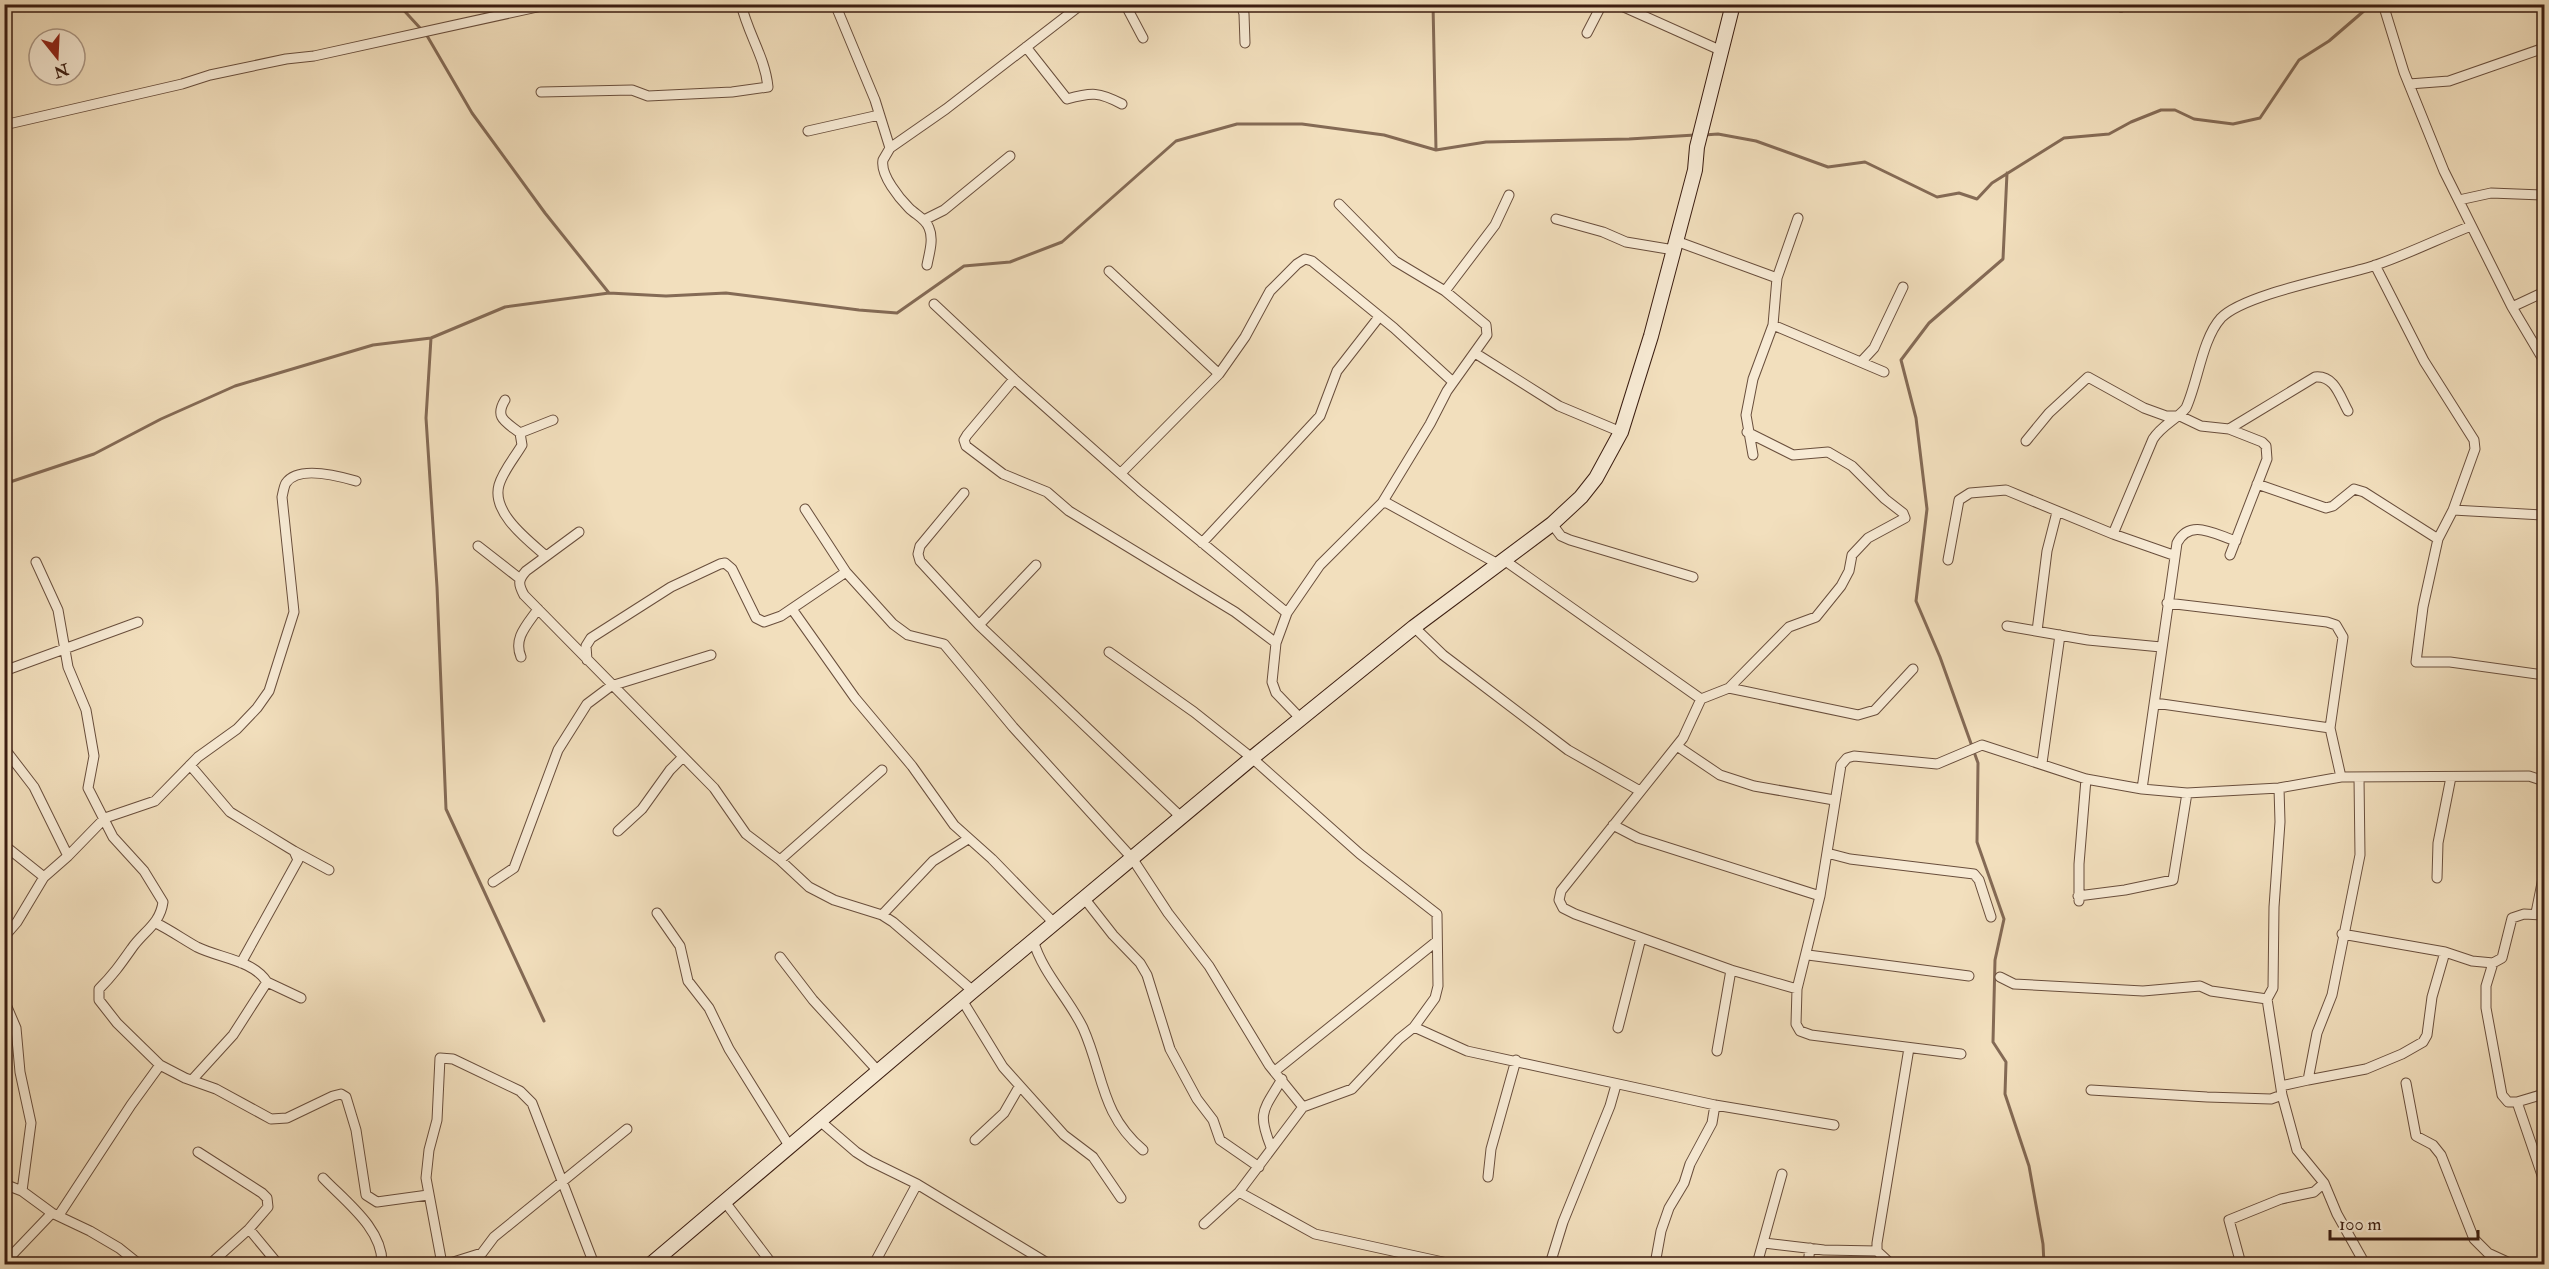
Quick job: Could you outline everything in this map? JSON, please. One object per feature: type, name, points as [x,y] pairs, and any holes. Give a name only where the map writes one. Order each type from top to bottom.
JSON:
[{"type":"main road","points":[[651,1264],[967,995],[1252,758],[1414,627],[1552,524],[1581,497],[1596,478],[1621,432],[1695,170],[1697,147],[1733,4]]},
{"type":"street","points":[[4,125],[210,75],[286,59],[314,56],[551,4]]},
{"type":"street","points":[[541,92],[632,90],[648,96],[732,92],[768,87],[766,68],[746,27],[741,4]]},
{"type":"street","points":[[835,4],[875,100],[890,148]]},
{"type":"street","points":[[927,265],[931,238],[929,228],[924,220],[902,200],[884,172],[882,160],[890,148],[946,109],[1082,4]]},
{"type":"street","points":[[1125,4],[1143,38]]},
{"type":"street","points":[[1241,4],[1244,14],[1245,43]]},
{"type":"street","points":[[1587,33],[1602,4]]},
{"type":"street","points":[[1617,4],[1722,51]]},
{"type":"street","points":[[2383,4],[2409,84],[2444,171],[2512,307],[2544,361]]},
{"type":"street","points":[[1026,47],[1067,99],[1085,94],[1102,94],[1122,104]]},
{"type":"street","points":[[2409,84],[2449,81],[2544,48]]},
{"type":"street","points":[[808,131],[879,115]]},
{"type":"street","points":[[924,220],[944,210],[1010,156]]},
{"type":"street","points":[[2458,200],[2491,193],[2544,195]]},
{"type":"street","points":[[1445,291],[1494,225],[1509,195]]},
{"type":"street","points":[[1301,719],[1276,693],[1272,682],[1276,643],[1287,613],[1320,565],[1382,503],[1453,381],[1487,335],[1486,325],[1445,291],[1395,261],[1339,204]]},
{"type":"street","points":[[1753,455],[1747,432],[1746,415],[1753,379],[1773,325],[1777,278],[1798,218]]},
{"type":"street","points":[[1556,219],[1603,232],[1626,242],[1675,246],[1777,278]]},
{"type":"street","points":[[2113,534],[2153,439],[2159,430],[2180,416],[2195,389],[2213,332],[2226,314],[2259,298],[2375,265],[2471,226]]},
{"type":"street","points":[[1122,472],[1219,374],[1245,337],[1270,291],[1305,259],[1312,261],[1453,381]]},
{"type":"street","points":[[2375,265],[2424,362],[2474,440],[2472,460],[2453,510],[2438,539],[2423,607],[2416,662],[2450,662],[2544,675]]},
{"type":"street","points":[[1109,271],[1219,374]]},
{"type":"street","points":[[1861,362],[1874,348],[1904,286]]},
{"type":"street","points":[[2512,307],[2544,292]]},
{"type":"street","points":[[934,304],[1014,379],[1287,613]]},
{"type":"street","points":[[1203,543],[1320,416],[1338,371],[1379,317]]},
{"type":"street","points":[[1773,325],[1884,372]]},
{"type":"street","points":[[1475,353],[1560,406],[1621,432]]},
{"type":"street","points":[[2026,441],[2057,405],[2088,377],[2144,408],[2166,416],[2180,416],[2201,426],[2229,429],[2262,442],[2266,446],[2266,459],[2230,555]]},
{"type":"street","points":[[2229,429],[2315,378],[2324,377],[2330,380],[2348,411]]},
{"type":"street","points":[[1014,379],[967,435],[964,440],[966,446],[1003,474],[1047,492],[1069,511],[1235,612],[1276,643]]},
{"type":"street","points":[[505,400],[500,408],[500,415],[520,433],[522,444],[499,483],[500,502],[508,519],[518,531],[546,556]]},
{"type":"street","points":[[520,433],[553,420]]},
{"type":"street","points":[[1747,432],[1793,456],[1828,452],[1852,466],[1885,499],[1903,513],[1905,518],[1868,538],[1852,555],[1849,571],[1841,586],[1816,617],[1789,627],[1729,688],[1701,699],[1690,725],[1677,746],[1561,891],[1559,900],[1563,908],[1575,915],[1731,970],[1797,989]]},
{"type":"street","points":[[4,937],[17,922],[44,877],[105,818],[155,801],[190,765],[237,729],[257,708],[269,691],[294,612],[282,497],[286,483],[294,476],[315,473],[332,474],[356,481]]},
{"type":"street","points":[[2257,484],[2326,508],[2354,489],[2364,492],[2438,539]]},
{"type":"street","points":[[1948,560],[1959,501],[1970,493],[2006,490],[2113,534],[2173,555]]},
{"type":"street","points":[[964,494],[920,546],[918,554],[920,561],[979,625],[1181,817]]},
{"type":"street","points":[[1382,503],[1387,503],[1501,562],[1701,699]]},
{"type":"street","points":[[805,509],[846,572],[901,631],[908,636],[944,644],[1013,727],[1132,858],[1168,913],[1209,966],[1261,1052],[1304,1107]]},
{"type":"street","points":[[2453,510],[2544,515]]},
{"type":"street","points":[[2037,631],[2047,551],[2058,512]]},
{"type":"street","points":[[1552,524],[1561,536],[1570,540],[1693,577]]},
{"type":"street","points":[[2142,789],[2173,555],[2182,534],[2188,529],[2196,529],[2236,541]]},
{"type":"street","points":[[579,532],[519,578],[518,586],[524,595],[611,686],[714,788],[746,834],[819,894],[882,915],[967,995],[992,1052],[1019,1087],[1064,1135],[1093,1157],[1121,1198]]},
{"type":"street","points":[[478,546],[519,578]]},
{"type":"street","points":[[36,562],[58,610],[68,667],[86,710],[94,756],[88,788],[113,837],[133,857],[163,902],[162,911],[156,923],[133,946],[120,968],[99,989],[97,996],[117,1023],[160,1065],[216,1089],[271,1119],[279,1120],[333,1096],[346,1097],[356,1130],[366,1195],[377,1202],[428,1195]]},
{"type":"street","points":[[587,660],[585,646],[591,638],[671,587],[720,564],[725,563],[732,569],[759,621],[768,621],[792,609],[846,572]]},
{"type":"street","points":[[979,625],[1036,565]]},
{"type":"street","points":[[2167,603],[2336,625],[2343,637],[2330,728],[2341,777]]},
{"type":"street","points":[[521,657],[517,647],[520,634],[538,609]]},
{"type":"street","points":[[792,609],[855,698],[917,773],[954,825],[993,860],[1054,923]]},
{"type":"street","points":[[4,671],[64,651],[138,622]]},
{"type":"street","points":[[2007,626],[2088,640],[2161,647]]},
{"type":"street","points":[[1414,627],[1443,654],[1569,750],[1640,791]]},
{"type":"street","points":[[2042,763],[2060,635]]},
{"type":"street","points":[[1109,652],[1194,712],[1252,758],[1360,854],[1437,914],[1438,986],[1435,998],[1414,1027],[1399,1039],[1352,1089],[1304,1107],[1271,1147],[1259,1167],[1239,1192],[1204,1224]]},
{"type":"street","points":[[493,882],[514,868],[564,739],[587,704],[611,686],[711,655]]},
{"type":"street","points":[[1729,688],[1858,715],[1875,711],[1913,669]]},
{"type":"street","points":[[2155,703],[2330,728]]},
{"type":"street","points":[[1961,1054],[1811,1035],[1800,1031],[1796,1024],[1797,989],[1808,955],[1820,896],[1841,765],[1847,758],[1854,756],[1937,764],[1982,745],[2086,779],[2142,789],[2187,793],[2279,788],[2341,777],[2529,776],[2544,781]]},
{"type":"street","points":[[1677,746],[1720,775],[1754,786],[1834,800]]},
{"type":"street","points":[[4,748],[34,786],[68,856]]},
{"type":"street","points":[[618,831],[642,808],[670,770],[683,757]]},
{"type":"street","points":[[190,765],[230,812],[329,870]]},
{"type":"street","points":[[780,860],[882,770]]},
{"type":"street","points":[[2437,879],[2438,843],[2451,777]]},
{"type":"street","points":[[2308,1080],[2318,1033],[2332,995],[2342,934],[2360,855],[2359,778]]},
{"type":"street","points":[[2086,779],[2078,899],[2173,880],[2187,793]]},
{"type":"street","points":[[2279,788],[2280,822],[2274,907],[2273,988],[2267,999],[2281,1090],[2297,1150],[2324,1183],[2337,1214],[2365,1264]]},
{"type":"street","points":[[1613,825],[1638,838],[1820,896]]},
{"type":"street","points":[[882,915],[933,861],[968,839]]},
{"type":"street","points":[[4,845],[44,877]]},
{"type":"street","points":[[241,963],[294,868],[297,860],[294,851]]},
{"type":"street","points":[[1827,853],[1850,859],[1974,874],[1979,880],[1991,917]]},
{"type":"street","points":[[2342,934],[2445,951],[2472,961],[2493,963],[2502,958],[2512,918],[2524,914],[2540,914],[2544,873]]},
{"type":"street","points":[[1084,898],[1113,935],[1140,963],[1147,975],[1170,1049],[1197,1099],[1215,1123],[1220,1140],[1259,1167]]},
{"type":"street","points":[[657,913],[680,946],[688,981],[705,1000],[729,1049],[790,1147]]},
{"type":"street","points":[[156,923],[196,946],[241,963],[262,976],[267,982],[301,998]]},
{"type":"street","points":[[1618,1029],[1641,938]]},
{"type":"street","points":[[1033,940],[1038,959],[1083,1028],[1106,1100],[1126,1136],[1143,1150]]},
{"type":"street","points":[[1275,1071],[1437,942]]},
{"type":"street","points":[[2091,1090],[2271,1099],[2281,1090],[2308,1080],[2366,1069],[2402,1054],[2423,1042],[2427,1035],[2432,997],[2445,951]]},
{"type":"street","points":[[1808,955],[1969,976]]},
{"type":"street","points":[[780,957],[813,999],[878,1071]]},
{"type":"street","points":[[2493,963],[2486,986],[2486,1008],[2502,1095],[2508,1102],[2517,1102],[2544,1094]]},
{"type":"street","points":[[1717,1051],[1731,970]]},
{"type":"street","points":[[2000,977],[2014,984],[2143,991],[2200,986],[2211,991],[2267,999]]},
{"type":"street","points":[[192,1080],[233,1035],[267,982]]},
{"type":"street","points":[[4,1000],[16,1028],[20,1072],[31,1123],[22,1191]]},
{"type":"street","points":[[1414,1027],[1457,1048],[1616,1085],[1715,1105],[1834,1125]]},
{"type":"street","points":[[1877,1251],[1909,1048]]},
{"type":"street","points":[[442,1264],[428,1195],[427,1162],[437,1120],[440,1058],[453,1059],[520,1091],[532,1103],[594,1264]]},
{"type":"street","points":[[1488,1177],[1491,1149],[1516,1060]]},
{"type":"street","points":[[9,1257],[55,1214],[160,1065]]},
{"type":"street","points":[[1271,1147],[1261,1121],[1264,1109],[1282,1079]]},
{"type":"street","points":[[2406,1083],[2416,1136],[2433,1145],[2441,1155],[2474,1239],[2488,1253],[2512,1264]]},
{"type":"street","points":[[1550,1264],[1563,1222],[1610,1106],[1616,1085]]},
{"type":"street","points":[[975,1140],[1004,1113],[1019,1087]]},
{"type":"street","points":[[2517,1102],[2544,1181]]},
{"type":"street","points":[[1655,1264],[1661,1231],[1669,1208],[1684,1183],[1690,1164],[1712,1123],[1715,1105]]},
{"type":"street","points":[[820,1121],[856,1152],[917,1184],[1043,1263]]},
{"type":"street","points":[[447,1264],[482,1253],[494,1237],[627,1129]]},
{"type":"street","points":[[198,1152],[236,1174],[267,1198],[268,1207],[249,1229],[210,1264]]},
{"type":"street","points":[[1757,1264],[1782,1174]]},
{"type":"street","points":[[323,1178],[372,1230],[382,1253],[382,1264]]},
{"type":"street","points":[[2241,1264],[2229,1220],[2281,1199],[2314,1192],[2324,1183]]},
{"type":"street","points":[[4,1184],[22,1191],[55,1214],[90,1230],[139,1264]]},
{"type":"street","points":[[874,1264],[917,1184]]},
{"type":"street","points":[[1239,1192],[1315,1234],[1452,1264]]},
{"type":"street","points":[[352,1209],[366,1195]]},
{"type":"street","points":[[725,1202],[772,1264]]},
{"type":"street","points":[[249,1229],[278,1264]]},
{"type":"street","points":[[1764,1243],[1877,1251],[1891,1264]]},
{"type":"street","points":[[1808,1264],[1810,1248]]},
{"type":"waterway","points":[[398,4],[421,29]]},
{"type":"waterway","points":[[1433,4],[1436,150]]},
{"type":"waterway","points":[[1704,135],[1718,134],[1756,141],[1828,167],[1865,162],[1937,197],[1959,193],[1977,199],[1992,183],[2064,138],[2109,134],[2161,110],[2175,110],[2194,119],[2233,124],[2260,118],[2299,60],[2329,41],[2372,4]]},
{"type":"waterway","points":[[2429,4],[2433,7],[2442,4]]},
{"type":"waterway","points":[[426,34],[472,113],[545,213],[609,293]]},
{"type":"waterway","points":[[4,484],[94,454],[161,419],[235,386],[373,345],[431,338],[505,307],[609,293],[666,296],[726,293],[897,313],[964,266],[1010,262],[1062,242],[1176,141],[1237,124],[1302,124],[1384,135],[1436,150],[1486,142],[1695,135]]},
{"type":"waterway","points":[[2007,173],[2003,259],[1929,323],[1901,360],[1916,418],[1927,509],[1916,601],[1940,657],[1978,763],[1977,842],[2004,919],[1995,960],[1993,1042],[2006,1062],[2005,1094],[2029,1166],[2043,1244],[2044,1264]]},
{"type":"waterway","points":[[431,338],[426,418],[437,587],[446,809],[544,1021]]}]
